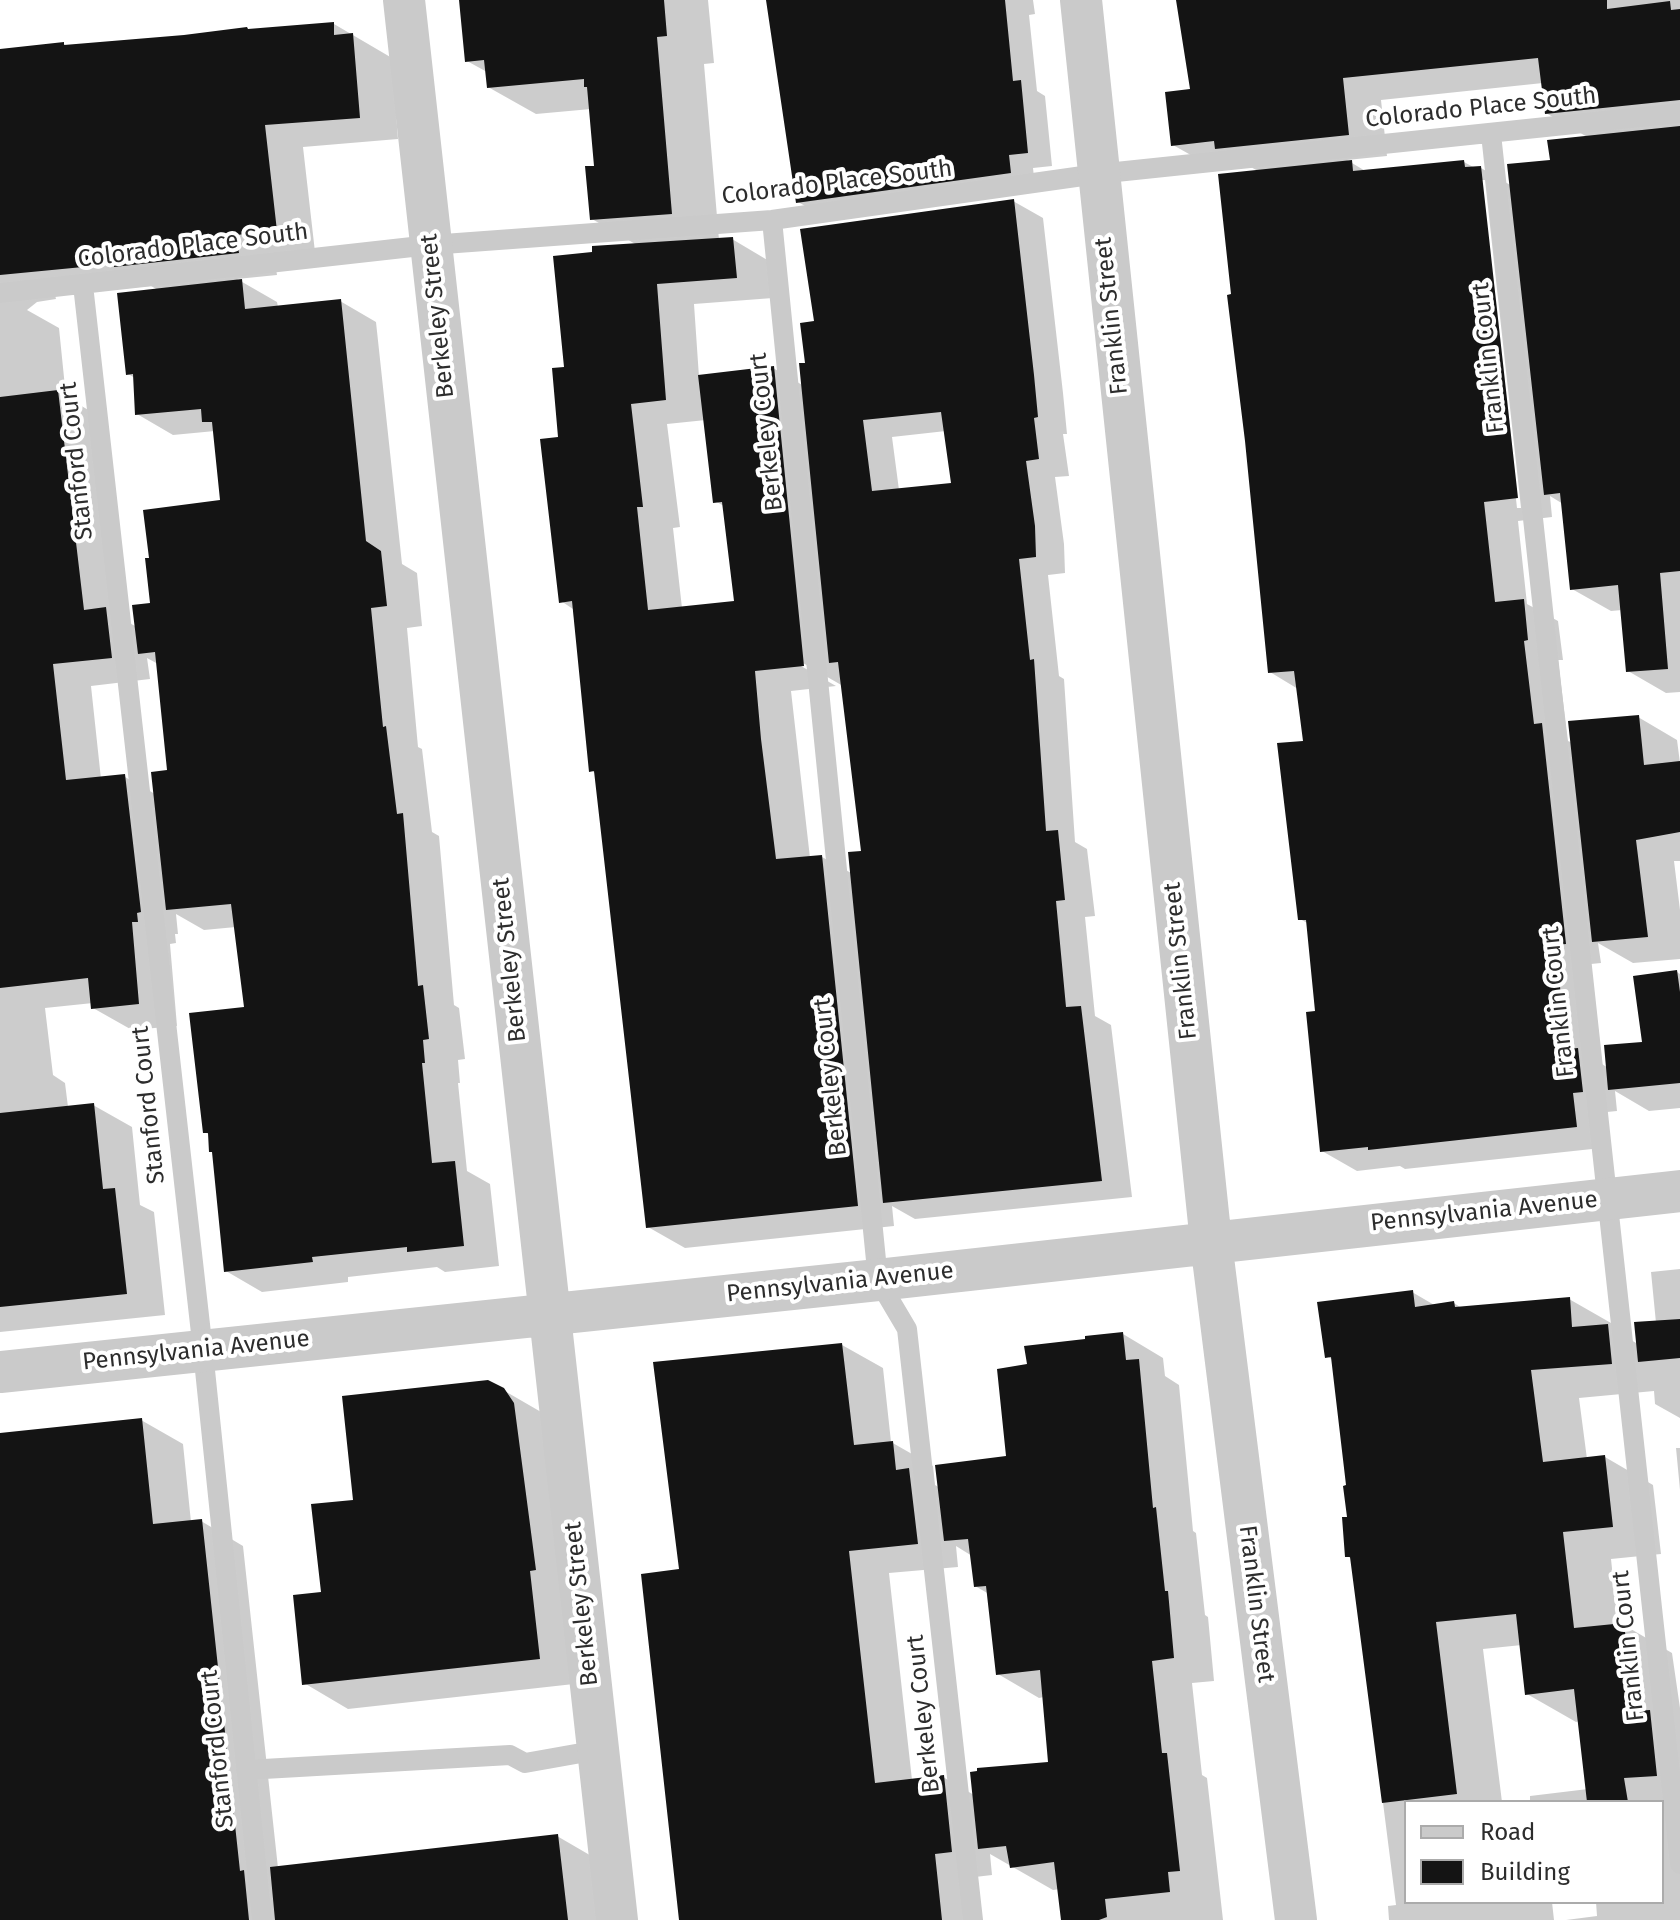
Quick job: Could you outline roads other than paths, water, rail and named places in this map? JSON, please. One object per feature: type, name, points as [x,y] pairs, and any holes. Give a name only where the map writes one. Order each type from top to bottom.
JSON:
[{"type":"street","name":"Berkeley Street","points":[[404,0],[617,1920]]},
{"type":"street","name":"Franklin Street","points":[[1081,0],[1211,1242],[1296,1920]]},
{"type":"street","name":"Pennsylvania Avenue","points":[[0,1372],[878,1280],[1680,1191]]},
{"type":"lane","name":"Colorado Place South","points":[[0,293],[430,245],[772,220],[1097,174],[1680,113]]},
{"type":"lane","name":"Franklin Court","points":[[1491,134],[1680,1864]]},
{"type":"lane","name":"Berkeley Court","points":[[772,220],[878,1280],[907,1329],[973,1920]]},
{"type":"lane","name":"Stanford Court","points":[[83,285],[203,1351],[262,1920]]},
{"type":"lane","points":[[246,1770],[510,1755],[525,1763],[598,1750]]}]
